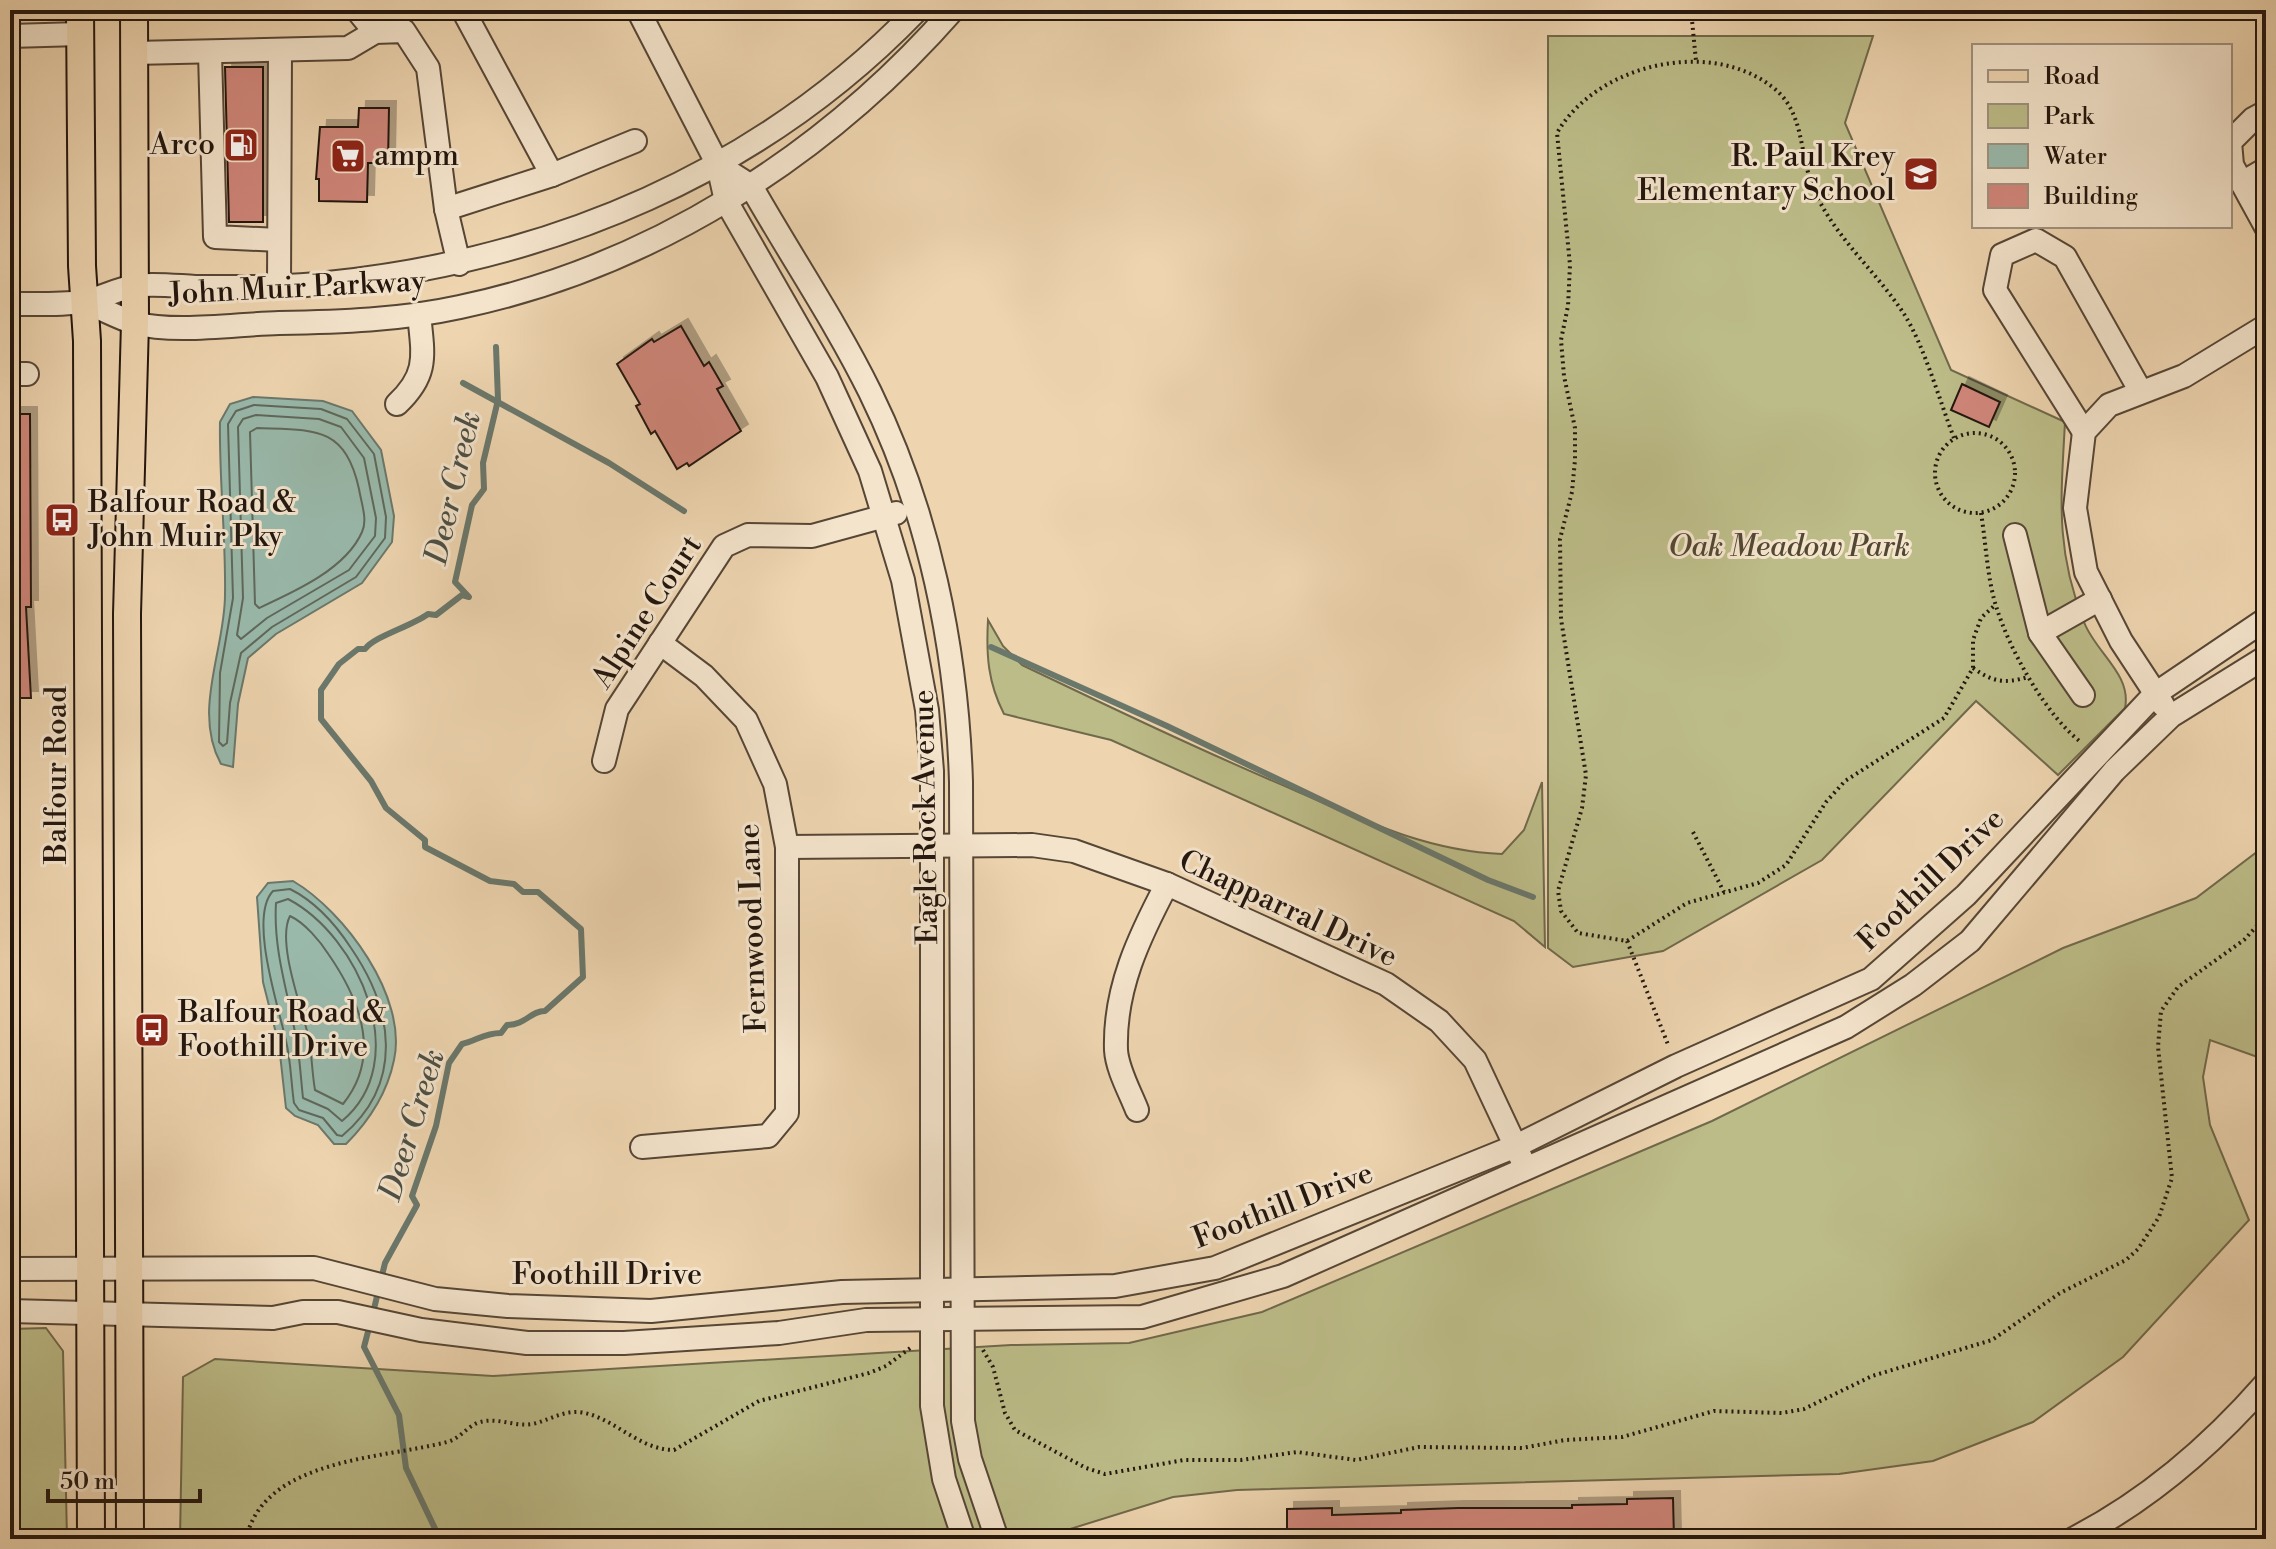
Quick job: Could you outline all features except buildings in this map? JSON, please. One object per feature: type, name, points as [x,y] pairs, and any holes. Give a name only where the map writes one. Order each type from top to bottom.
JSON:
[{"type":"main road","points":[[130,1539],[127,614],[135,323],[134,10]]},
{"type":"main road","name":"Balfour Road","points":[[80,22],[85,302],[91,1539]]},
{"type":"street","points":[[357,10],[375,32]]},
{"type":"street","points":[[463,10],[552,175]]},
{"type":"street","name":"Eagle Rock Avenue","points":[[638,10],[718,165],[726,201],[827,377],[851,427],[885,516],[903,580],[927,710],[932,845],[931,1345],[936,1444],[964,1539]]},
{"type":"street","name":"John Muir Parkway","points":[[10,304],[85,302],[135,286],[279,287],[382,276],[459,264],[515,249],[614,215],[718,165],[831,92],[917,10]]},
{"type":"street","name":"John Muir Parkway","points":[[85,302],[135,323],[164,326],[304,323],[419,314],[461,307],[554,280],[625,251],[751,186],[837,125],[953,10]]},
{"type":"street","points":[[10,36],[80,22]]},
{"type":"street","points":[[134,53],[348,48],[375,32],[404,31],[428,68],[446,209],[459,264]]},
{"type":"street","points":[[279,287],[280,51]]},
{"type":"street","points":[[210,53],[215,237],[279,240]]},
{"type":"street","points":[[2232,140],[2253,119],[2266,112]]},
{"type":"street","points":[[446,209],[552,175],[635,141]]},
{"type":"street","name":"Eagle Rock Avenue","points":[[718,165],[751,186],[871,394],[915,507],[945,625],[959,725],[963,1421],[997,1539]]},
{"type":"street","points":[[2232,165],[2266,227]]},
{"type":"street","points":[[2242,183],[2266,169]]},
{"type":"street","points":[[2084,432],[1995,290],[2002,255],[2036,240],[2065,257],[2141,392]]},
{"type":"street","points":[[397,404],[414,389],[421,372],[419,314]]},
{"type":"street","points":[[2171,716],[2121,641],[2086,572],[2075,508],[2084,432],[2109,405],[2184,376],[2266,326]]},
{"type":"street","name":"Alpine Court","points":[[604,761],[617,709],[710,562],[736,538],[812,536],[915,507]]},
{"type":"street","points":[[2015,535],[2040,633],[2083,695]]},
{"type":"street","points":[[2040,633],[2100,599]]},
{"type":"street","name":"Foothill Drive","points":[[10,1269],[314,1268],[435,1299],[508,1306],[651,1311],[842,1292],[1115,1286],[1215,1268],[1516,1146],[1676,1066],[1871,979],[1966,895],[2155,694],[2266,619]]},
{"type":"street","name":"Fernwood Lane","points":[[642,1147],[768,1136],[787,1113],[787,847],[775,784],[746,720],[704,676],[660,643]]},
{"type":"street","name":"Foothill Drive","points":[[10,1311],[273,1318],[303,1312],[338,1312],[421,1330],[527,1343],[624,1343],[779,1333],[866,1320],[1142,1317],[1283,1276],[1846,1027],[1913,985],[1970,941],[2114,771],[2171,716],[2266,657]]},
{"type":"street","name":"Chapparral Drive","points":[[787,847],[1032,845],[1074,851],[1167,884],[1386,984],[1439,1021],[1475,1060],[1526,1168]]},
{"type":"street","points":[[1137,1110],[1116,1053],[1121,991],[1137,941],[1167,884]]},
{"type":"street","points":[[2073,1539],[2107,1522],[2189,1462],[2266,1383]]},
{"type":"path","points":[[1691,10],[1696,61]]},
{"type":"path","points":[[1954,438],[1906,317],[1875,274],[1833,226],[1816,192],[1797,119],[1773,87],[1732,65],[1696,61],[1641,71],[1597,88],[1568,115],[1557,133],[1570,252],[1568,306],[1561,340],[1564,376],[1575,428],[1575,460],[1572,492],[1560,539],[1561,619],[1586,775],[1582,808],[1558,891],[1561,911],[1578,933],[1627,941],[1687,903],[1758,883],[1786,865],[1826,802],[1845,781],[1944,718],[1973,668],[1973,640],[1981,618],[1995,605]]},
{"type":"path","points":[[1969,433],[1985,434],[1999,441],[2010,452],[2015,467],[2014,483],[2008,497],[1996,508],[1981,513],[1965,512],[1951,505],[1941,494],[1935,479],[1936,463],[1943,449],[1954,438],[1969,433]]},
{"type":"path","points":[[1973,668],[1991,681],[2010,682],[2028,677]]},
{"type":"path","points":[[1693,832],[1724,892]]},
{"type":"path","points":[[961,1344],[977,1344],[990,1359],[1005,1413],[1015,1430],[1086,1468],[1105,1474],[1184,1460],[1241,1460],[1297,1452],[1356,1460],[1413,1448],[1522,1448],[1633,1435],[1681,1418],[1714,1411],[1782,1413],[1804,1409],[1872,1376],[1992,1340],[2060,1293],[2126,1260],[2138,1249],[2159,1217],[2172,1178],[2158,1047],[2161,1011],[2178,987],[2244,940],[2266,916]]},
{"type":"path","points":[[1627,941],[1676,1066]]},
{"type":"path","points":[[246,1539],[252,1516],[267,1498],[328,1466],[452,1440],[483,1422],[531,1424],[572,1412],[594,1416],[648,1444],[674,1450],[759,1401],[869,1373],[886,1366],[912,1346],[931,1345]]},
{"type":"green space","name":"Oak Meadow Park","points":[[1548,36],[1873,36],[1845,123],[1951,370],[2065,422],[2062,523],[2068,571],[2089,633],[2118,674],[2126,696],[2125,708],[2058,775],[1976,701],[1822,860],[1663,951],[1573,967],[1548,948]]},
{"type":"green space","points":[[988,620],[1003,646],[1022,665],[1260,775],[1370,823],[1421,840],[1474,852],[1502,854],[1524,830],[1542,782],[1545,947],[1514,921],[1111,740],[1004,714],[989,668]]},
{"type":"green space","points":[[2266,845],[2266,1060],[2210,1040],[2203,1077],[2210,1125],[2249,1220],[2123,1357],[2033,1422],[1933,1461],[1839,1474],[1237,1490],[1173,1497],[1038,1539],[180,1539],[183,1377],[215,1359],[493,1376],[1011,1345],[1129,1343],[1262,1312],[1712,1121],[2063,948],[2196,898]]},
{"type":"green space","points":[[46,1328],[63,1351],[67,1539],[10,1539],[10,1329]]},
{"type":"water","points":[[253,397],[323,401],[352,411],[381,450],[394,516],[392,542],[362,583],[276,634],[248,658],[238,704],[233,767],[221,764],[209,723],[225,595],[220,422],[230,404]]},
{"type":"water","points":[[293,881],[313,895],[351,934],[382,984],[391,1010],[396,1035],[394,1060],[387,1084],[363,1126],[346,1144],[334,1144],[318,1125],[295,1116],[286,1108],[279,1045],[263,982],[257,897],[268,883]]},
{"type":"waterway","name":"Deer Creek","points":[[373,1313],[385,1263],[417,1205],[412,1196],[436,1126],[449,1063],[462,1044],[501,1033],[507,1025],[545,1011],[583,977],[581,929],[538,892],[523,892],[514,884],[490,881],[425,847],[425,840],[386,808],[371,781],[321,719],[321,690],[339,664],[358,649],[365,649],[428,614],[436,615],[462,595],[469,597],[455,582],[472,505],[484,489],[483,463],[498,400],[496,347]]},
{"type":"waterway","points":[[463,383],[609,463],[684,511]]},
{"type":"waterway","points":[[991,647],[1167,726],[1488,880],[1533,897]]},
{"type":"waterway","name":"Deer Creek","points":[[370,1324],[364,1347],[399,1415],[406,1468],[440,1539]]},
{"type":"place","name":"Arco","points":[[241,145]]},
{"type":"place","name":"ampm","points":[[348,156]]},
{"type":"place","name":"R. Paul Krey Elementary School","points":[[1921,174]]},
{"type":"place","name":"Balfour Road & John Muir Pky","points":[[62,520]]},
{"type":"place","name":"Balfour Road & Foothill Drive","points":[[152,1030]]}]
